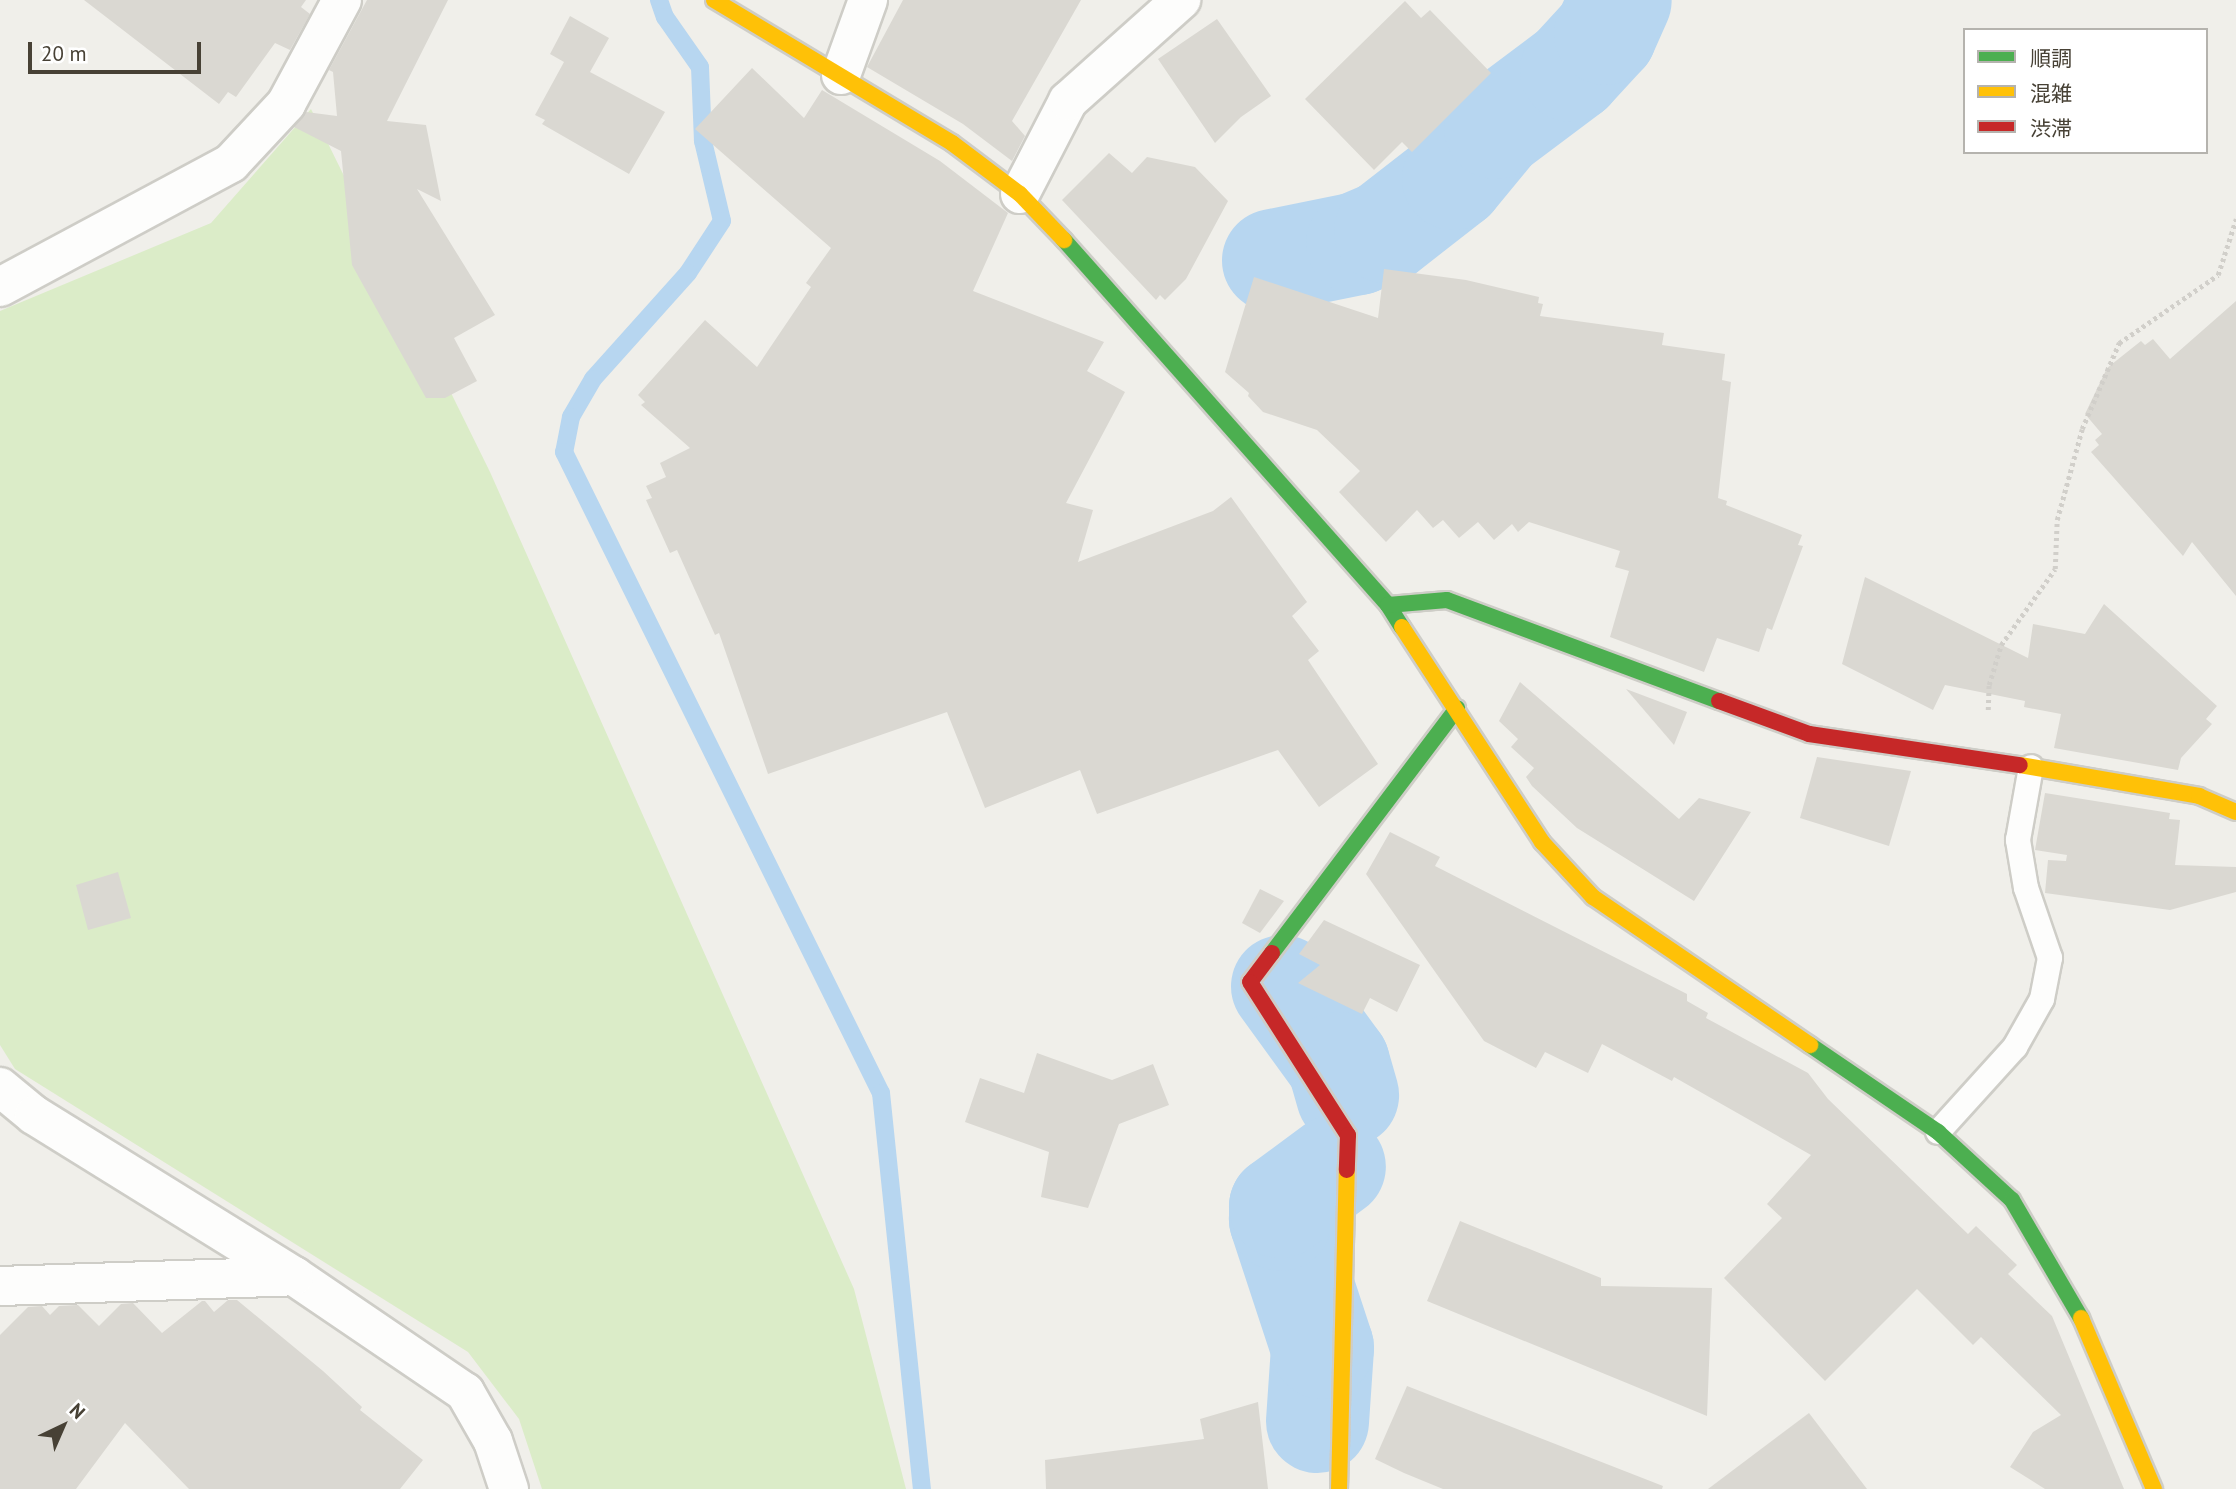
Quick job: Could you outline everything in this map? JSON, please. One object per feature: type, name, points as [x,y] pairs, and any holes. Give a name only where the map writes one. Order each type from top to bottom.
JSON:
[{"type":"street","points":[[0,287],[231,163],[286,104],[342,0]]},
{"type":"street","points":[[714,0],[952,143],[1020,194],[1095,272],[1388,605],[1542,842],[1593,897],[1938,1132],[2012,1200],[2076,1306],[2154,1489]]},
{"type":"street","points":[[841,75],[868,0]]},
{"type":"street","points":[[1020,194],[1068,101],[1181,0]]},
{"type":"street","points":[[1388,605],[1447,600],[1809,734],[1987,759],[2199,796],[2236,812]]},
{"type":"street","points":[[1339,1489],[1348,1135],[1250,982],[1457,708]]},
{"type":"street","points":[[0,1087],[34,1115],[295,1276],[465,1392],[493,1441],[509,1489]]},
{"type":"street","points":[[0,1286],[295,1276]]},
{"type":"lane","points":[[1938,1132],[2015,1047],[2042,999],[2050,958],[2026,888],[2018,839],[2031,767]]},
{"type":"path","points":[[1987,759],[1989,685],[2001,645],[2055,569],[2057,520],[2082,429],[2119,344],[2218,275],[2236,219]]},
{"type":"green space","points":[[311,109],[490,472],[854,1289],[906,1489],[542,1489],[519,1419],[468,1352],[15,1069],[0,1045],[0,311],[211,223]]},
{"type":"building","points":[[84,0],[306,0],[301,7],[310,14],[290,50],[275,43],[236,97],[228,92],[219,104]]},
{"type":"building","points":[[367,0],[448,0],[387,121],[426,125],[441,201],[417,189],[495,315],[454,338],[477,381],[445,398],[426,398],[352,265],[341,151],[294,127],[306,112],[337,116],[333,72],[329,70]]},
{"type":"building","points":[[903,0],[1081,0],[1012,121],[1025,136],[1012,161],[963,124],[867,67]]},
{"type":"building","points":[[1405,1],[1421,18],[1430,10],[1491,73],[1412,152],[1402,142],[1374,170],[1305,99]]},
{"type":"building","points":[[570,16],[609,38],[590,72],[665,112],[629,174],[542,124],[545,120],[535,115],[564,62],[550,54]]},
{"type":"building","points":[[1217,19],[1271,96],[1241,117],[1215,143],[1158,59]]},
{"type":"building","points":[[752,68],[804,118],[822,90],[940,161],[1008,213],[973,291],[1104,342],[1087,371],[1125,392],[1066,503],[1093,510],[1078,562],[1213,511],[1231,497],[1307,602],[1292,616],[1319,651],[1308,660],[1378,764],[1319,807],[1278,750],[1097,814],[1080,770],[985,808],[947,712],[768,774],[719,633],[715,635],[677,550],[670,553],[646,500],[652,498],[646,486],[666,477],[660,463],[690,448],[641,405],[645,402],[638,395],[705,320],[757,367],[811,287],[806,283],[831,248],[695,129]]},
{"type":"building","points":[[1109,153],[1132,173],[1147,157],[1195,167],[1228,201],[1186,279],[1165,300],[1160,295],[1156,300],[1062,200]]},
{"type":"building","points":[[1384,269],[1466,280],[1539,297],[1538,303],[1543,304],[1540,316],[1664,333],[1662,345],[1725,354],[1722,380],[1731,382],[1718,498],[1727,501],[1726,505],[1802,535],[1798,545],[1803,546],[1772,630],[1767,628],[1759,652],[1717,638],[1704,672],[1610,637],[1629,571],[1615,567],[1620,551],[1529,522],[1518,532],[1512,524],[1494,540],[1478,522],[1459,538],[1443,520],[1433,528],[1417,510],[1386,542],[1339,492],[1360,471],[1317,430],[1263,412],[1248,396],[1249,393],[1225,372],[1254,277],[1378,318]]},
{"type":"building","points":[[2236,301],[2236,596],[2192,542],[2183,556],[2091,452],[2099,445],[2095,440],[2102,434],[2085,414],[2107,368],[2141,341],[2145,345],[2153,339],[2170,359]]},
{"type":"building","points":[[1865,577],[2028,658],[2033,624],[2085,634],[2104,604],[2217,706],[2206,719],[2212,724],[2181,758],[2178,770],[2054,748],[2061,714],[2024,707],[2025,701],[1945,685],[1933,710],[1842,664]]},
{"type":"building","points":[[1520,682],[1679,819],[1699,798],[1751,812],[1694,901],[1577,828],[1532,786],[1526,777],[1534,768],[1511,747],[1518,739],[1499,721]]},
{"type":"building","points":[[1626,689],[1687,712],[1674,745]]},
{"type":"building","points":[[1817,757],[1911,771],[1889,846],[1800,818]]},
{"type":"building","points":[[2045,793],[2170,813],[2169,819],[2180,820],[2175,865],[2236,867],[2236,892],[2170,910],[2045,893],[2048,860],[2066,861],[2067,855],[2035,850]]},
{"type":"building","points":[[1390,832],[1440,857],[1435,866],[1687,994],[1687,1001],[1708,1013],[1706,1018],[1808,1073],[1828,1099],[1968,1234],[1976,1226],[2017,1265],[2008,1274],[2052,1316],[2124,1489],[2045,1489],[2010,1467],[2033,1432],[2061,1415],[1981,1337],[1973,1345],[1917,1289],[1825,1381],[1724,1278],[1782,1218],[1767,1204],[1811,1155],[1674,1077],[1672,1081],[1602,1044],[1588,1073],[1545,1052],[1536,1068],[1484,1041],[1366,874]]},
{"type":"building","points":[[118,872],[131,918],[88,930],[76,885]]},
{"type":"building","points":[[1260,889],[1284,901],[1260,933],[1242,923]]},
{"type":"building","points":[[1324,920],[1420,965],[1397,1012],[1370,998],[1362,1014],[1298,983],[1320,965],[1299,954]]},
{"type":"building","points":[[1037,1053],[1112,1080],[1153,1064],[1169,1105],[1119,1124],[1088,1208],[1041,1197],[1049,1152],[965,1122],[980,1078],[1024,1093]]},
{"type":"building","points":[[1460,1221],[1601,1278],[1601,1286],[1712,1288],[1707,1416],[1427,1301]]},
{"type":"building","points":[[228,1300],[237,1300],[323,1371],[362,1407],[360,1410],[423,1460],[400,1489],[189,1489],[125,1423],[76,1489],[0,1489],[0,1335],[28,1307],[42,1306],[50,1315],[59,1306],[78,1305],[99,1326],[121,1304],[133,1303],[162,1333],[202,1301],[214,1312]]},
{"type":"building","points":[[1407,1386],[1663,1486],[1662,1489],[1443,1489],[1375,1459]]},
{"type":"building","points":[[1258,1402],[1268,1489],[1046,1489],[1045,1460],[1204,1439],[1200,1419]]},
{"type":"building","points":[[1809,1413],[1867,1489],[1708,1489]]},
{"type":"waterway","points":[[659,0],[665,17],[700,67],[703,141],[722,221],[688,273],[593,379],[571,417],[564,452],[881,1093],[922,1489]]},
{"type":"waterway","points":[[1273,260],[1357,243],[1385,231],[1453,178],[1495,127],[1571,70],[1605,33],[1620,0]]},
{"type":"waterway","points":[[1282,986],[1338,1063],[1347,1095]]},
{"type":"waterway","points":[[1317,1421],[1322,1347],[1280,1219],[1280,1206],[1334,1166]]},
{"type":"traffic: fast","points":[[1064,240],[1388,605],[1402,627]]},
{"type":"traffic: fast","points":[[1388,605],[1447,600],[1719,701]]},
{"type":"traffic: fast","points":[[1272,953],[1457,708]]},
{"type":"traffic: fast","points":[[1810,1045],[1938,1132],[2012,1200],[2081,1318]]},
{"type":"traffic: slow","points":[[714,0],[952,143],[1020,194],[1064,240]]},
{"type":"traffic: slow","points":[[1402,627],[1542,842],[1593,897],[1810,1045]]},
{"type":"traffic: slow","points":[[2020,765],[2199,796],[2236,812]]},
{"type":"traffic: slow","points":[[1339,1489],[1347,1170]]},
{"type":"traffic: slow","points":[[2081,1318],[2154,1489]]},
{"type":"traffic: jam","points":[[1719,701],[1809,734],[2020,765]]},
{"type":"traffic: jam","points":[[1272,953],[1250,982],[1348,1135],[1347,1170]]}]
